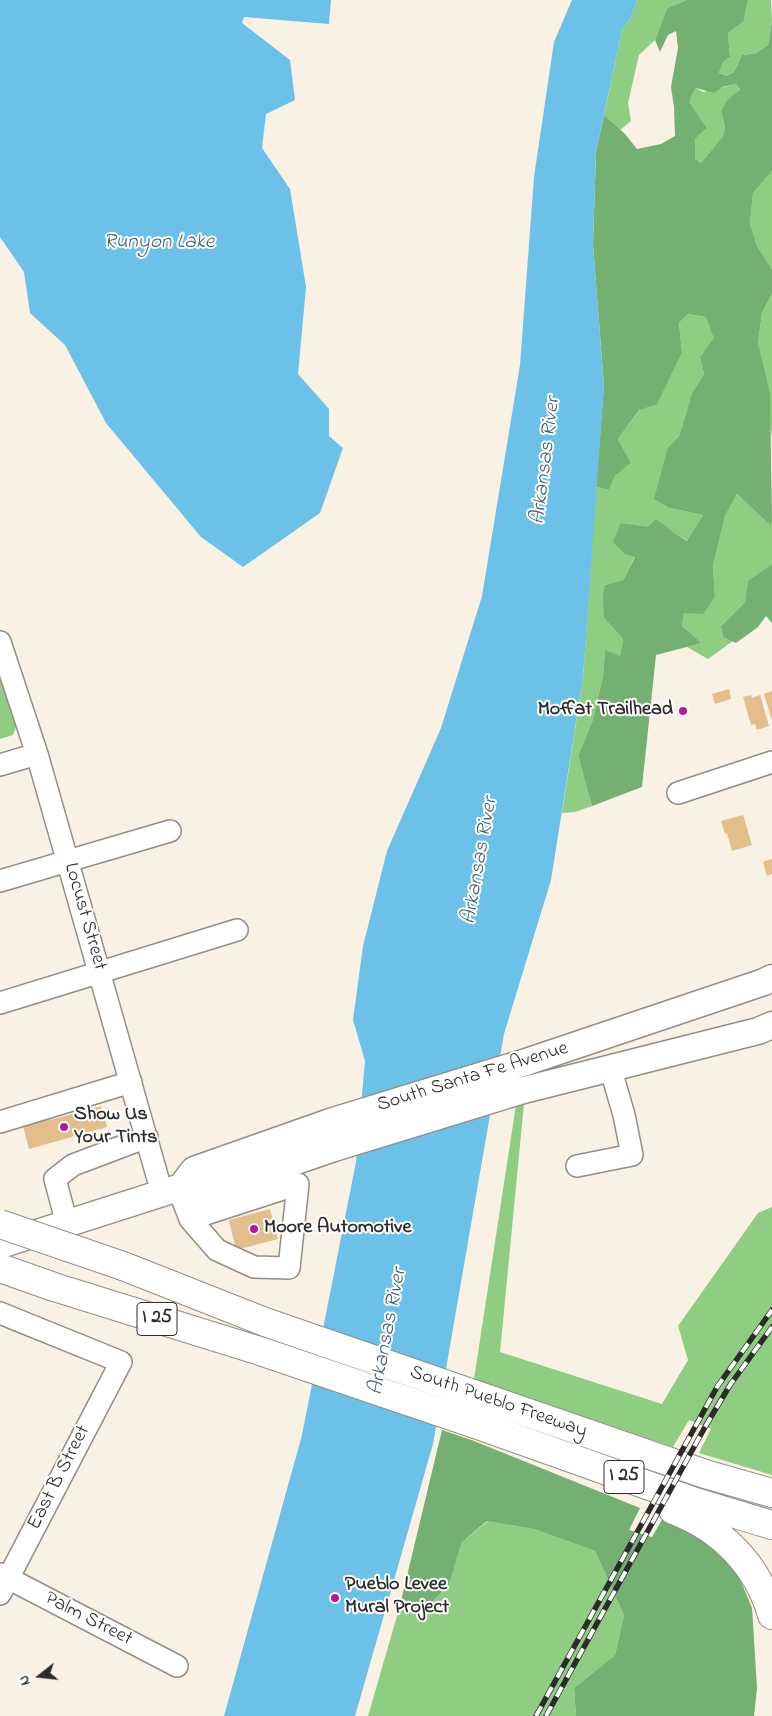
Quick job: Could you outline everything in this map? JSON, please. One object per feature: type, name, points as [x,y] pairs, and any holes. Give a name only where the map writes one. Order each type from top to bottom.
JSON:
[{"type":"highway","name":"South Pueblo Freeway","points":[[0,1224],[123,1266],[266,1322],[483,1398],[705,1474],[772,1493]]},
{"type":"highway","name":"South Pueblo Freeway","points":[[0,1268],[54,1287],[260,1351],[478,1425],[695,1502],[772,1524]]},
{"type":"highway","points":[[539,1447],[557,1467],[689,1516],[720,1535],[739,1554],[756,1576],[772,1615]]},
{"type":"main road","name":"South Santa Fe Avenue","points":[[174,1190],[194,1170],[333,1121],[526,1062],[772,978]]},
{"type":"main road","name":"South Santa Fe Avenue","points":[[0,1246],[174,1190],[200,1194],[334,1148],[520,1091],[767,1028]]},
{"type":"street","name":"Locust Street","points":[[0,642],[37,754],[146,1137],[174,1190],[190,1218],[217,1250],[254,1267],[289,1268],[298,1184],[190,1218]]},
{"type":"street","points":[[0,765],[37,754]]},
{"type":"street","points":[[678,793],[772,762]]},
{"type":"street","points":[[0,881],[170,831]]},
{"type":"street","points":[[0,1003],[237,930]]},
{"type":"street","points":[[577,1166],[632,1156],[624,1115],[610,1068]]},
{"type":"street","points":[[0,1122],[131,1082]]},
{"type":"street","points":[[67,1224],[55,1179],[73,1165],[146,1137]]},
{"type":"street","name":"East B Street","points":[[0,1313],[120,1362],[3,1582]]},
{"type":"street","name":"Palm Street","points":[[3,1582],[177,1666]]},
{"type":"green space","points":[[637,0],[687,0],[667,8],[655,40],[639,55],[628,103],[631,121],[620,130],[604,115],[622,30],[631,17]]},
{"type":"green space","points":[[687,0],[748,0],[744,21],[728,33],[730,57],[723,62],[719,73],[726,76],[734,72],[742,55],[756,53],[768,45],[772,21],[772,171],[753,193],[750,223],[757,246],[772,269],[772,294],[762,313],[758,343],[770,394],[772,521],[770,525],[737,494],[725,516],[713,566],[715,597],[703,614],[684,613],[682,626],[702,643],[656,655],[642,787],[592,806],[578,756],[592,722],[603,677],[605,650],[620,656],[623,639],[604,618],[603,595],[605,585],[623,580],[635,557],[625,554],[613,542],[621,523],[648,527],[656,519],[687,541],[703,515],[670,508],[654,499],[668,447],[679,436],[692,393],[704,374],[700,357],[714,338],[706,317],[688,314],[679,323],[682,352],[657,404],[639,410],[618,439],[631,463],[615,476],[609,490],[596,487],[604,386],[593,245],[596,152],[604,115],[625,134],[637,149],[661,144],[675,136],[671,87],[678,48],[676,31],[668,35],[660,52],[655,40],[667,8]],"holes":[[[736,84],[740,90],[727,100],[721,111],[725,128],[723,136],[701,163],[695,159],[695,139],[707,128],[690,103],[691,96],[696,88],[714,93],[722,87]]]},
{"type":"green space","points":[[748,0],[771,0],[772,21],[768,45],[756,53],[742,55],[734,72],[726,76],[719,73],[723,62],[730,57],[728,33],[744,21]]},
{"type":"green space","points":[[736,84],[740,91],[727,100],[721,111],[725,128],[723,136],[701,163],[695,159],[695,139],[707,128],[690,103],[691,96],[696,88],[703,92]]},
{"type":"green space","points":[[772,171],[772,269],[757,246],[750,223],[753,193]]},
{"type":"green space","points":[[772,294],[772,437],[758,343],[762,313]]},
{"type":"green space","points":[[688,314],[706,317],[715,338],[700,357],[704,374],[692,393],[679,436],[668,447],[670,508],[703,515],[688,541],[673,532],[621,523],[635,556],[623,580],[605,585],[604,618],[623,639],[620,656],[605,651],[603,677],[592,722],[578,756],[592,806],[575,812],[562,813],[583,678],[596,487],[609,490],[615,476],[631,463],[618,439],[682,352],[679,323]]},
{"type":"green space","points":[[737,494],[769,524],[772,521],[772,564],[749,581],[745,602],[721,626],[723,637],[733,641],[708,659],[687,647],[702,643],[682,626],[684,612],[715,597],[713,566],[725,516]]},
{"type":"green space","points":[[772,564],[772,623],[766,616],[758,627],[736,643],[723,637],[721,626],[745,602],[748,581]]},
{"type":"green space","points":[[0,677],[16,727],[13,735],[0,739]]},
{"type":"green space","points":[[524,1104],[500,1352],[662,1404],[688,1360],[678,1326],[758,1213],[772,1207],[772,1475],[699,1453],[711,1429],[689,1420],[673,1447],[474,1379],[516,1105]]},
{"type":"green space","points":[[442,1430],[640,1508],[629,1530],[652,1537],[664,1516],[698,1533],[733,1562],[752,1608],[757,1688],[754,1716],[576,1716],[574,1688],[615,1655],[624,1615],[595,1551],[534,1529],[487,1521],[462,1542],[449,1585],[424,1610],[399,1609]]},
{"type":"green space","points":[[488,1521],[534,1529],[595,1551],[624,1615],[615,1655],[574,1688],[576,1716],[368,1716],[399,1609],[424,1610],[449,1585],[462,1542]]},
{"type":"water","name":"Runyon Lake","points":[[0,0],[331,0],[329,24],[244,17],[242,23],[290,60],[295,100],[266,114],[262,148],[290,189],[306,287],[298,374],[329,409],[329,436],[343,448],[320,513],[243,567],[201,537],[106,423],[65,345],[30,313],[24,272],[0,237]]},
{"type":"water","name":"Arkansas River","points":[[572,0],[637,0],[631,17],[622,30],[596,152],[593,245],[604,386],[583,678],[551,880],[504,1034],[433,1444],[355,1716],[224,1716],[302,1435],[356,1162],[365,1061],[353,1020],[363,946],[387,851],[441,728],[482,596],[520,365],[534,177],[554,42]]},
{"type":"building","points":[[729,689],[731,699],[715,704],[712,694]]},
{"type":"building","points":[[772,691],[772,720],[764,694]]},
{"type":"building","points":[[751,695],[752,698],[760,695],[769,726],[757,730],[755,724],[751,725],[743,697]]},
{"type":"building","points":[[743,815],[752,845],[732,851],[727,833],[725,834],[721,821]]},
{"type":"building","points":[[772,859],[772,874],[767,876],[763,862]]},
{"type":"building","points":[[101,1106],[107,1127],[29,1149],[22,1122],[49,1114],[50,1120]]},
{"type":"building","points":[[270,1209],[278,1239],[236,1250],[229,1220]]},
{"type":"railway","points":[[536,1716],[717,1387],[772,1310]]},
{"type":"railway","points":[[546,1716],[705,1427],[730,1385],[772,1327]]},
{"type":"place","name":"Moffat Trailhead","points":[[683,711]]},
{"type":"place","name":"Show Us Your Tints","points":[[64,1127]]},
{"type":"place","name":"Moore Automotive","points":[[254,1229]]},
{"type":"place","name":"Pueblo Levee Mural Project","points":[[335,1598]]}]
